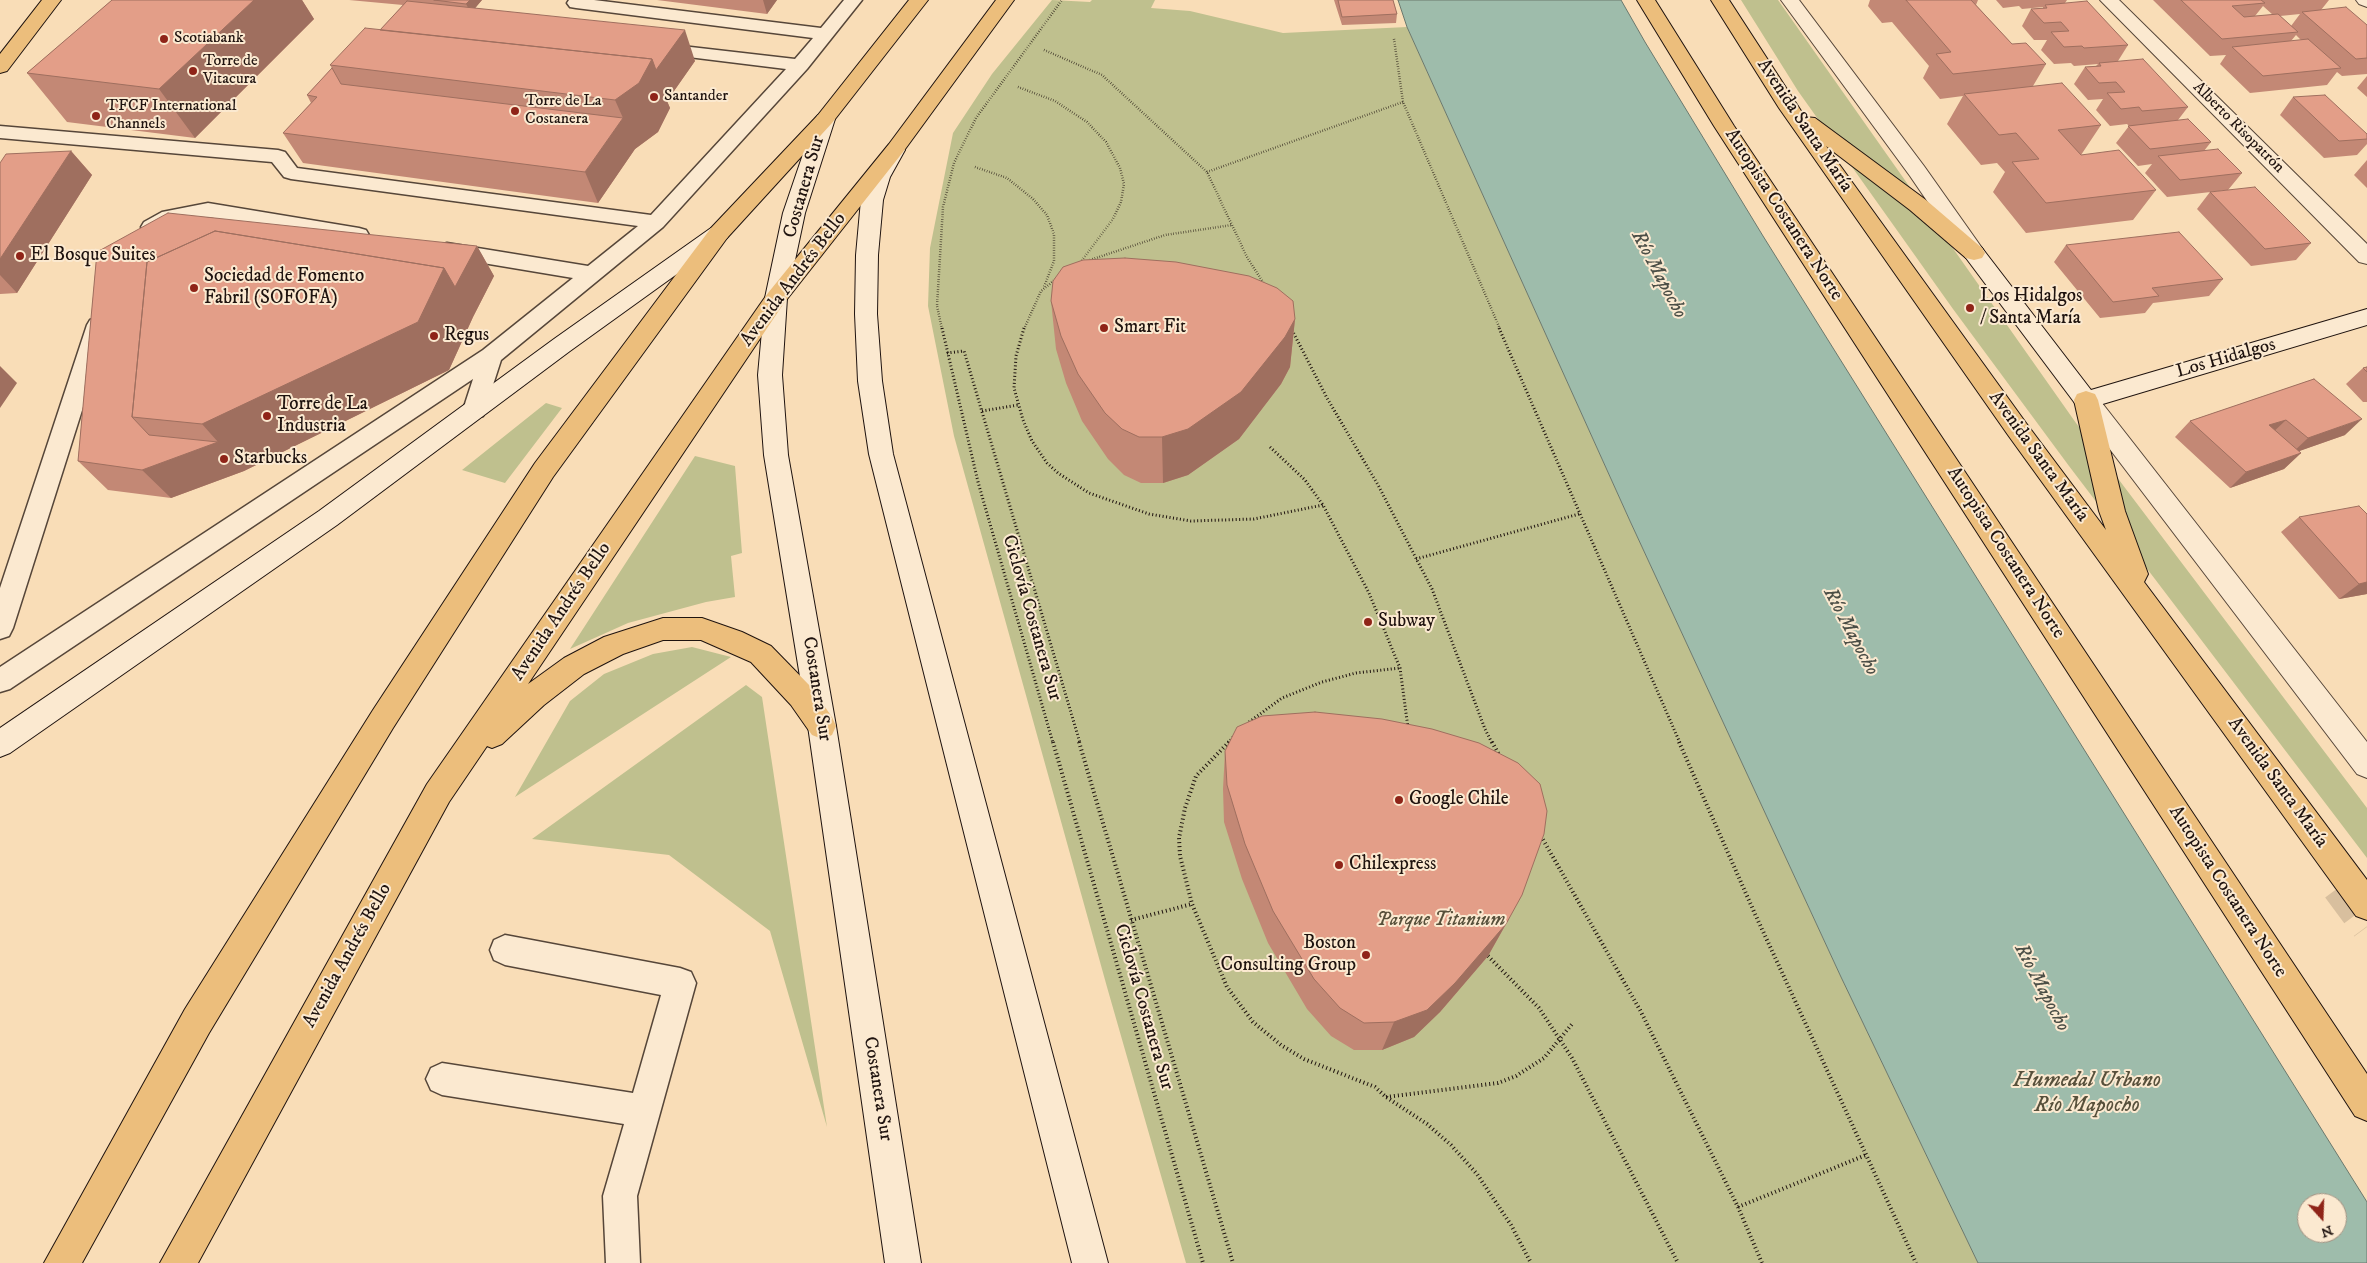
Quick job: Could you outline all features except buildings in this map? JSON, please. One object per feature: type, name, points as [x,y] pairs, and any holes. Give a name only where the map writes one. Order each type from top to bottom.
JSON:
[{"type":"main road","points":[[0,67],[52,0]]},
{"type":"main road","points":[[62,1263],[196,1021],[383,719],[544,470],[719,234],[825,119],[919,0]]},
{"type":"main road","name":"Avenida Andrés Bello","points":[[178,1263],[438,793],[776,298],[896,148],[1005,0]]},
{"type":"main road","name":"Autopista Costanera Norte","points":[[1646,0],[1729,134],[2367,1104]]},
{"type":"main road","name":"Avenida Santa María","points":[[1720,0],[1789,108],[2011,421],[2367,905]]},
{"type":"main road","points":[[1790,0],[1912,164],[1974,253],[2367,766]]},
{"type":"main road","name":"Alberto Risopatrón","points":[[2109,0],[2367,257]]},
{"type":"main road","points":[[1789,108],[1918,205],[1974,253]]},
{"type":"main road","name":"Costanera Sur","points":[[825,119],[794,213],[776,298],[770,375],[776,455],[822,726],[903,1263]]},
{"type":"main road","points":[[896,148],[880,177],[872,200],[867,255],[866,314],[870,382],[881,454],[1090,1263]]},
{"type":"main road","points":[[0,744],[328,518],[719,234]]},
{"type":"main road","name":"Los Hidalgos","points":[[2086,400],[2367,317]]},
{"type":"main road","points":[[2086,400],[2112,511],[2148,609]]},
{"type":"main road","points":[[438,793],[474,752],[534,696],[567,671],[614,645],[662,629],[702,629],[732,640],[761,654],[801,696],[822,726]]},
{"type":"lane","points":[[0,681],[491,356],[656,222],[800,65],[852,0]]},
{"type":"lane","points":[[576,3],[825,34]]},
{"type":"lane","points":[[634,45],[800,65]]},
{"type":"lane","points":[[0,132],[285,149],[291,172],[656,222]]},
{"type":"lane","points":[[134,242],[140,234],[169,217],[208,210],[374,238]]},
{"type":"lane","points":[[423,246],[592,274]]},
{"type":"lane","points":[[0,628],[106,302]]},
{"type":"lane","points":[[475,410],[491,356]]},
{"type":"lane","points":[[505,950],[680,984],[620,1196],[623,1263]]},
{"type":"lane","points":[[442,1079],[644,1111]]},
{"type":"path","name":"Ciclovía Costanera Sur","points":[[1062,0],[976,118],[954,163],[943,207],[937,306],[944,329],[947,353],[978,482],[1203,1263]]},
{"type":"path","points":[[1394,39],[1403,102],[1579,514],[1755,914],[1916,1263]]},
{"type":"path","points":[[1044,50],[1102,75],[1207,172],[1247,257],[1267,290]]},
{"type":"path","points":[[1018,87],[1055,101],[1087,122],[1106,142],[1120,168],[1124,184],[1121,202],[1113,219],[1078,266],[1122,248],[1165,235],[1232,225]]},
{"type":"path","points":[[1207,172],[1403,102]]},
{"type":"path","points":[[975,167],[1007,178],[1033,199],[1046,215],[1054,234],[1054,261],[1048,280],[1025,324],[1016,356],[1014,388],[1018,405],[1032,441],[1047,463],[1070,482],[1110,502],[1149,514],[1204,521],[1234,521],[1275,516],[1323,505]]},
{"type":"path","points":[[1041,292],[1063,275]]},
{"type":"path","points":[[1288,322],[1327,398],[1378,485],[1432,589],[1486,729],[1503,763]]},
{"type":"path","points":[[947,353],[964,351],[1233,1263]]},
{"type":"path","points":[[982,412],[1018,405]]},
{"type":"path","points":[[1270,447],[1306,480],[1323,505],[1369,593],[1400,668],[1408,736]]},
{"type":"path","points":[[1416,560],[1579,514]]},
{"type":"path","points":[[1244,726],[1282,698],[1322,682],[1356,673],[1400,668]]},
{"type":"path","points":[[1238,732],[1196,776],[1181,822],[1180,856],[1192,904],[1227,987],[1253,1022],[1281,1045],[1304,1059],[1375,1087],[1386,1097],[1427,1124],[1451,1145],[1478,1174],[1532,1262]]},
{"type":"path","points":[[1539,832],[1640,1010],[1738,1207],[1762,1263]]},
{"type":"path","points":[[1131,920],[1192,904]]},
{"type":"path","points":[[1488,956],[1540,1008],[1561,1040],[1678,1263]]},
{"type":"path","points":[[1386,1097],[1498,1083],[1533,1066],[1544,1058],[1561,1040],[1572,1024]]},
{"type":"path","points":[[1738,1207],[1866,1154]]},
{"type":"green space","name":"Parque Titanium","points":[[1052,0],[1090,2],[1092,0],[1155,0],[1151,8],[1190,11],[1283,33],[1407,27],[1630,521],[1841,977],[1978,1263],[1186,1263],[1107,987],[954,436],[928,306],[930,248],[953,133],[992,74]]},
{"type":"green space","points":[[1741,0],[1778,0],[2076,423],[2367,808],[2367,858],[2069,466],[1953,309],[1798,91]]},
{"type":"green space","points":[[546,403],[562,408],[505,483],[462,470]]},
{"type":"green space","points":[[695,456],[735,466],[742,553],[731,556],[735,597],[706,602],[628,623],[570,649]]},
{"type":"green space","points":[[692,647],[731,657],[515,797],[570,701],[604,674],[653,654]]},
{"type":"green space","points":[[746,685],[762,697],[827,1127],[770,931],[669,855],[532,839]]},
{"type":"water","name":"Humedal Urbano Río Mapocho","points":[[1398,0],[1621,0],[1763,236],[2367,1202],[2367,1263],[1978,1263],[1841,977],[1630,521],[1407,27]]},
{"type":"tunnel","points":[[2338,888],[2367,927]]},
{"type":"place","name":"Scotiabank","points":[[164,39]]},
{"type":"place","name":"Torre de Vitacura","points":[[193,71]]},
{"type":"place","name":"Santander","points":[[654,97]]},
{"type":"place","name":"Torre de La Costanera","points":[[515,111]]},
{"type":"place","name":"TFCF International Channels","points":[[96,116]]},
{"type":"place","name":"El Bosque Suites","points":[[20,256]]},
{"type":"place","name":"Sociedad de Fomento Fabril (SOFOFA)","points":[[194,288]]},
{"type":"place","name":"Los Hidalgos / Santa María","points":[[1970,308]]},
{"type":"place","name":"Smart Fit","points":[[1104,328]]},
{"type":"place","name":"Regus","points":[[434,336]]},
{"type":"place","name":"Torre de La Industria","points":[[267,416]]},
{"type":"place","name":"Starbucks","points":[[224,459]]},
{"type":"place","name":"Subway","points":[[1368,622]]},
{"type":"place","name":"Google Chile","points":[[1399,800]]},
{"type":"place","name":"Chilexpress","points":[[1339,865]]},
{"type":"place","name":"Boston Consulting Group","points":[[1366,955]]},
{"type":"water label","name":"Río Mapocho","points":[[1658,275]]},
{"type":"water label","name":"Río Mapocho","points":[[1850,632]]},
{"type":"water label","name":"Río Mapocho","points":[[2041,988]]}]
